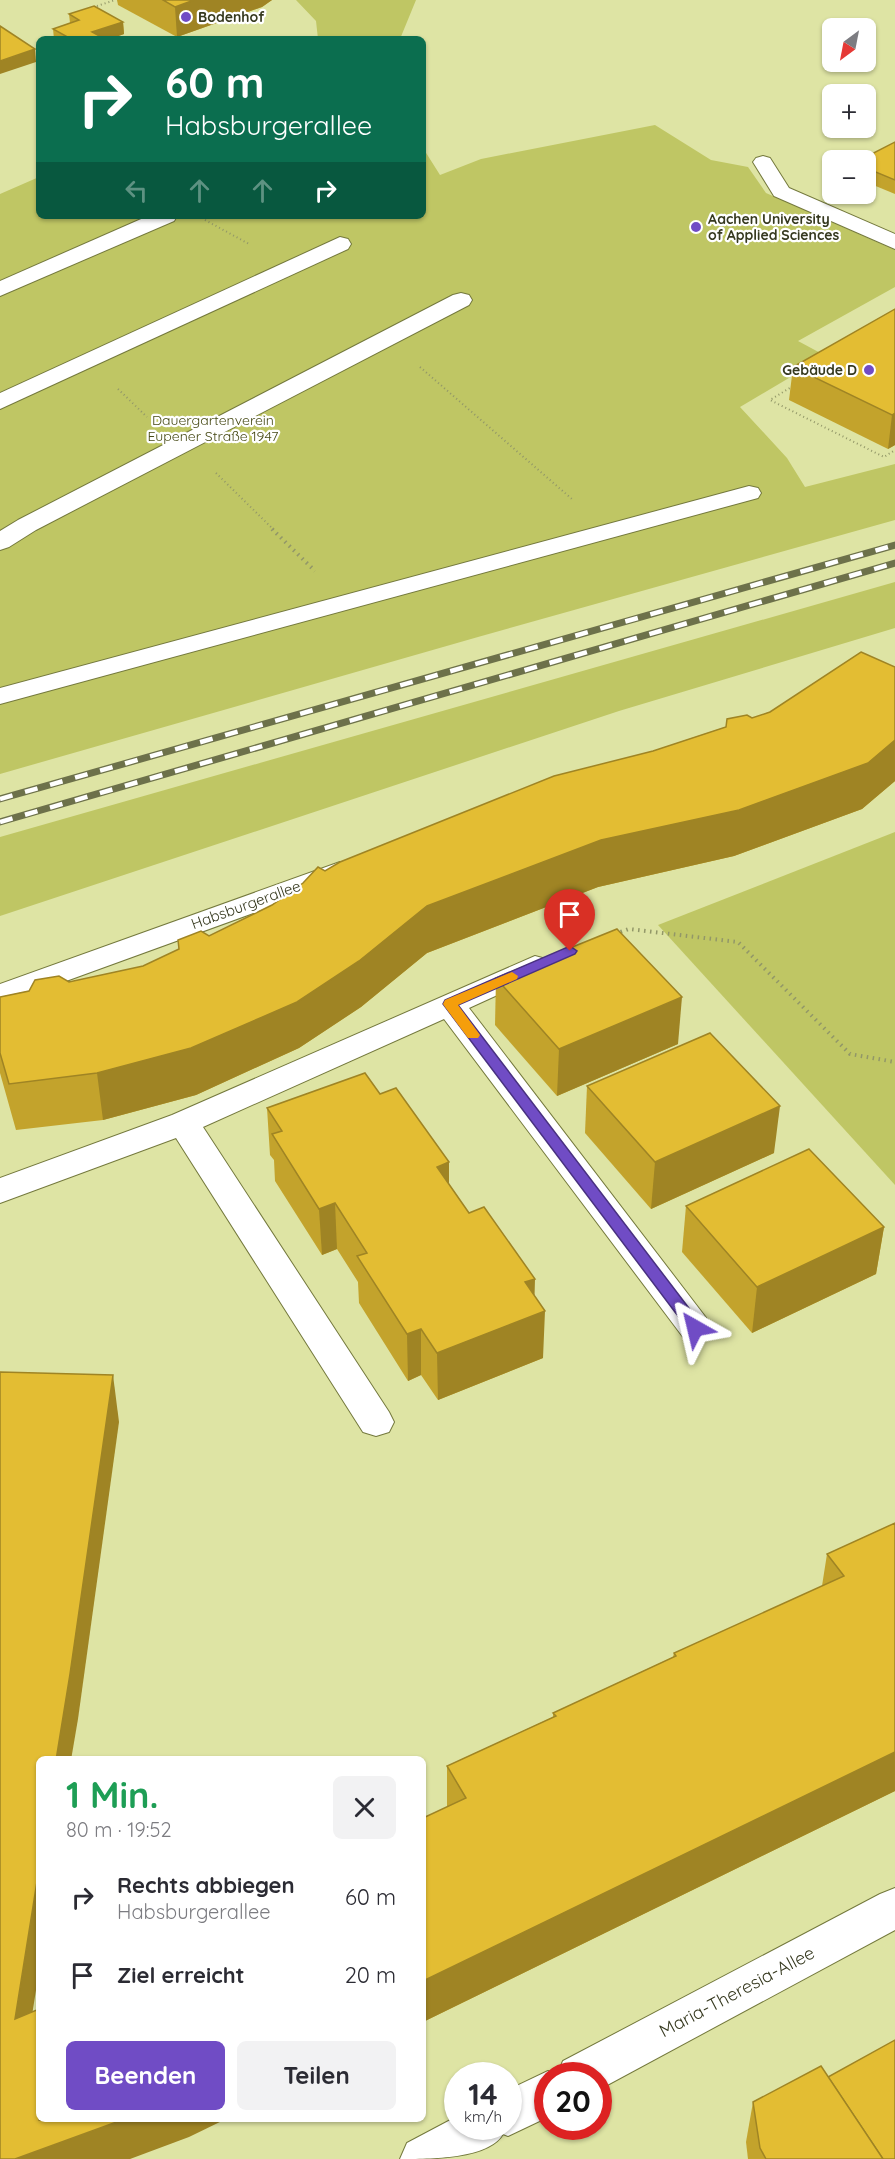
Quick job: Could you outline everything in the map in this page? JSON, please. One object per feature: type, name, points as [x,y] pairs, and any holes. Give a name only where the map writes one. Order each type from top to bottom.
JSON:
[{"type":"street","name":"Maria-Theresia-Allee","points":[[605,2062],[895,1908]]},
{"type":"street","points":[[423,2159],[459,2140]]},
{"type":"lane","points":[[763,162],[781,192],[895,242]]},
{"type":"lane","points":[[0,289],[159,219]]},
{"type":"lane","points":[[0,402],[340,244]]},
{"type":"lane","points":[[0,542],[27,525],[461,300]]},
{"type":"lane","points":[[0,696],[749,493]]},
{"type":"lane","name":"Habsburgerallee","points":[[0,995],[370,860]]},
{"type":"lane","points":[[0,1191],[183,1123],[590,942]]},
{"type":"lane","points":[[449,1004],[695,1328]]},
{"type":"lane","points":[[183,1123],[376,1422]]},
{"type":"path","points":[[97,6],[115,0]]},
{"type":"path","points":[[203,219],[292,267]]},
{"type":"path","points":[[388,338],[610,532]]},
{"type":"path","points":[[89,361],[182,445],[347,603]]},
{"type":"path","points":[[802,381],[770,400],[884,457],[895,450]]},
{"type":"path","points":[[590,942],[629,928],[738,942],[850,1054],[895,1062]]},
{"type":"green space","points":[[296,0],[416,0],[401,36],[318,36],[316,21]]},
{"type":"green space","name":"Dauergartenverein Eupener Straße 1947","points":[[655,125],[711,160],[748,167],[766,193],[895,250],[895,287],[798,341],[826,356],[740,407],[787,458],[805,487],[895,464],[895,520],[0,774],[0,194],[36,178],[36,219],[426,219],[426,153],[440,175],[481,159]]},
{"type":"green space","points":[[895,582],[895,628],[619,711],[0,916],[0,837]]},
{"type":"green space","points":[[895,832],[895,1185],[658,925]]},
{"type":"building","points":[[163,0],[194,0],[175,7]]},
{"type":"building","points":[[94,6],[123,22],[92,32],[99,36],[66,36],[53,29],[79,20],[69,14]]},
{"type":"building","points":[[0,26],[35,49],[0,61]]},
{"type":"building","points":[[895,142],[895,180],[876,172],[876,152]]},
{"type":"building","points":[[895,309],[895,413],[892,415],[793,367]]},
{"type":"building","points":[[861,652],[895,667],[895,740],[868,763],[739,810],[601,840],[427,906],[359,961],[297,1002],[191,1048],[97,1073],[9,1084],[0,1053],[0,997],[29,991],[35,980],[59,976],[69,982],[143,966],[179,949],[178,940],[201,931],[209,936],[272,905],[303,883],[318,867],[325,871],[340,862],[554,776],[653,751],[726,727],[727,719],[747,715],[752,718],[770,712]]},
{"type":"building","points":[[617,929],[682,997],[559,1049],[496,978]]},
{"type":"building","points":[[710,1033],[780,1106],[655,1162],[587,1086]]},
{"type":"building","points":[[365,1073],[380,1094],[396,1088],[449,1162],[437,1167],[469,1213],[484,1207],[535,1279],[525,1282],[545,1311],[437,1353],[421,1329],[407,1334],[357,1256],[367,1253],[335,1203],[319,1209],[272,1134],[282,1131],[267,1108]]},
{"type":"building","points":[[809,1149],[884,1227],[757,1287],[686,1206]]},
{"type":"building","points":[[0,1372],[113,1375],[57,1756],[36,1756],[36,1888],[15,2019],[36,2010],[36,2122],[117,2122],[15,2159],[0,2159]]},
{"type":"building","points":[[895,1523],[895,1752],[426,1980],[426,1817],[466,1798],[447,1766],[556,1716],[553,1713],[676,1656],[674,1653],[844,1576],[827,1554]]},
{"type":"building","points":[[895,2040],[895,2159],[883,2159],[828,2077]]},
{"type":"building","points":[[821,2066],[883,2159],[766,2159],[760,2148],[753,2102]]},
{"type":"railway","points":[[0,799],[895,545]]},
{"type":"railway","points":[[0,822],[895,563]]},
{"type":"slow traffic","points":[[473,1035],[449,1004],[512,976]]},
{"type":"place","name":"Bodenhof","points":[[186,17]]},
{"type":"place","name":"Aachen University of Applied Sciences","points":[[696,227]]},
{"type":"place","name":"Gebäude D","points":[[869,370]]},
{"type":"route","points":[[570,951],[449,1004],[695,1328]]}]
